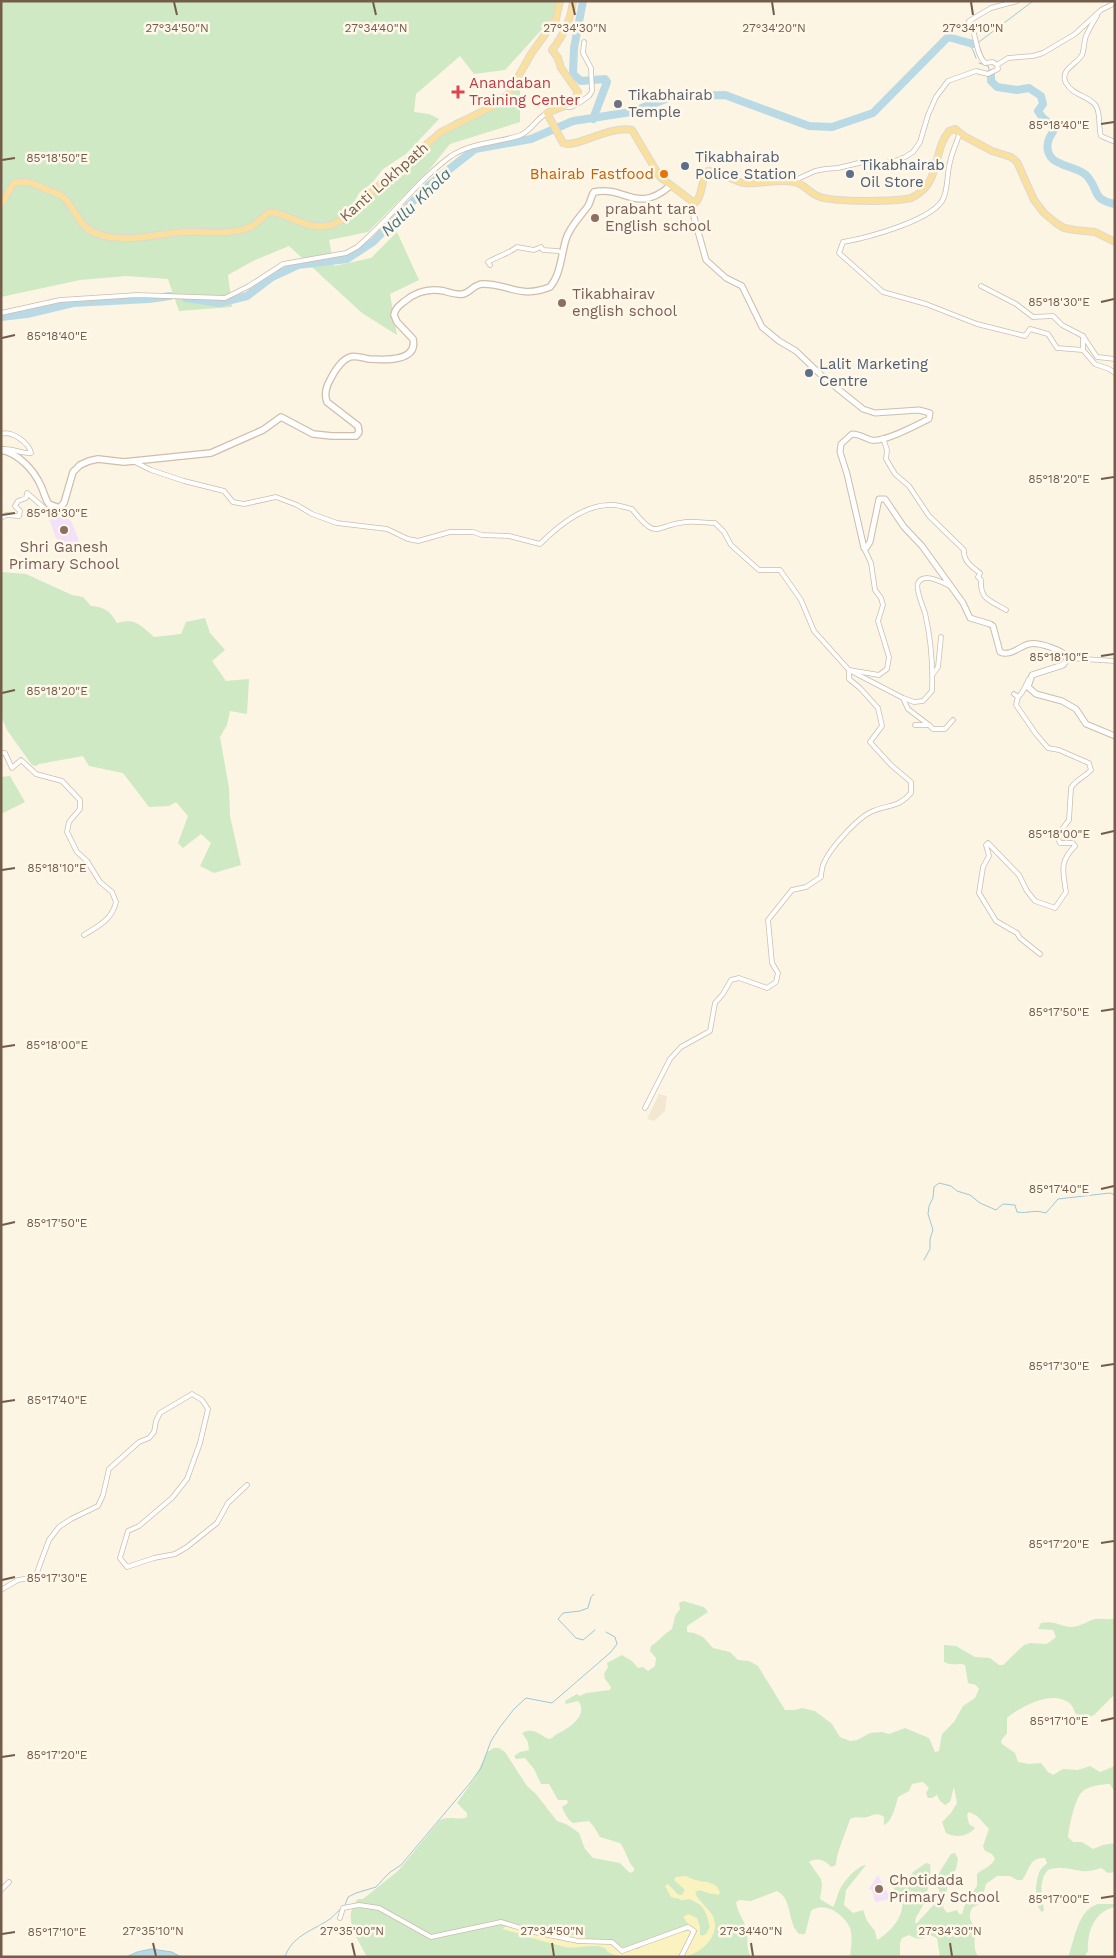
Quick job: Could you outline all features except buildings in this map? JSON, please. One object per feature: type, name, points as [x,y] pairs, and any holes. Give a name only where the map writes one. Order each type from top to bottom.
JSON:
[{"type":"main road","name":"Kanti Lokhpath","points":[[1,204],[14,183],[25,180],[46,190],[58,193],[91,231],[111,238],[141,238],[180,232],[229,232],[253,226],[270,212],[305,224],[335,224],[349,216],[360,202],[440,132],[499,103],[509,92],[531,54],[556,19],[560,1]]},
{"type":"main road","points":[[573,1],[571,16],[560,40],[552,50],[558,58],[561,68],[578,92],[575,100],[547,113],[563,143],[572,144],[614,130],[632,130],[657,173],[670,186],[693,202],[696,202],[700,197],[704,175],[708,172],[717,173],[729,179],[746,183],[793,182],[820,197],[831,199],[892,200],[913,197],[919,194],[930,182],[946,134],[953,129],[986,148],[1011,157],[1017,162],[1034,200],[1044,213],[1056,223],[1064,228],[1095,232],[1115,242]]},
{"type":"main road","points":[[1,450],[16,456],[35,476],[49,504],[59,508],[64,503],[73,472],[80,465],[98,459],[134,461],[211,453],[263,430],[280,417],[313,434],[356,436],[359,432],[358,426],[327,402],[325,396],[326,387],[342,362],[350,356],[377,359],[400,358],[410,354],[413,349],[413,339],[394,319],[394,312],[397,308],[416,294],[427,290],[464,294],[478,284],[522,293],[550,288],[554,282],[567,237],[575,222],[589,204],[594,192],[607,190],[623,196],[645,199],[656,196],[670,186]]},
{"type":"street","points":[[991,1],[991,8]]},
{"type":"street","points":[[1017,1],[991,8],[969,21],[983,62],[997,64],[1008,58],[1033,56],[1051,48],[1075,34],[1101,10],[1115,3]]},
{"type":"street","points":[[1101,10],[1086,37],[1082,55],[1070,66],[1064,76],[1066,83],[1074,92],[1095,104],[1101,136],[1115,142]]},
{"type":"street","points":[[562,106],[571,107],[589,96],[592,91],[591,68],[583,53],[584,42]]},
{"type":"street","points":[[793,182],[816,171],[863,162],[874,164],[892,162],[913,152],[920,142],[928,115],[936,98],[948,81],[976,71],[988,74],[998,69],[997,64]]},
{"type":"street","points":[[1,313],[60,300],[137,295],[218,298],[234,295],[283,264],[346,253],[357,247],[423,181],[453,155],[484,143],[505,140],[523,134],[547,113]]},
{"type":"street","points":[[960,132],[950,162],[944,197],[940,204],[924,215],[887,232],[844,242],[839,253],[883,292],[926,304],[998,330],[1024,336],[1030,329],[1048,334],[1057,348],[1083,350]]},
{"type":"street","points":[[693,202],[694,217],[706,260],[726,278],[742,286],[762,327],[779,341],[796,351],[822,376],[863,409],[875,413],[919,410],[930,413],[929,419],[892,437],[872,441],[859,434],[852,434],[841,444],[840,452],[864,548],[870,563],[875,590],[881,598],[883,605],[878,622],[889,658],[887,669],[879,675],[849,670]]},
{"type":"street","points":[[490,265],[488,262],[496,256],[510,253],[517,247],[534,250],[541,247],[543,250],[563,253]]},
{"type":"street","points":[[981,286],[1016,304],[1033,317],[1053,316],[1062,325],[1083,336],[1097,357],[1115,359]]},
{"type":"street","points":[[1083,336],[1083,350],[1095,364],[1115,373]]},
{"type":"street","points":[[1,434],[6,432],[28,444],[31,453],[17,452],[10,448],[1,450]]},
{"type":"street","points":[[883,438],[887,450],[886,459],[895,474],[909,486],[928,516],[964,550],[963,554],[969,565],[980,573],[978,577],[981,580],[980,591],[983,595],[1006,610]]},
{"type":"street","points":[[134,461],[151,470],[184,482],[224,491],[233,502],[244,504],[276,497],[297,505],[312,514],[337,522],[387,529],[403,538],[418,541],[450,532],[473,532],[482,535],[509,536],[540,544],[557,528],[590,509],[609,504],[632,509],[644,524],[658,530],[686,522],[715,523],[724,532],[732,545],[759,570],[780,570],[801,600],[814,631],[849,670],[914,702],[923,701],[932,691],[933,674],[925,614],[916,587],[918,582],[924,578],[935,579],[950,586]]},
{"type":"street","points":[[1,518],[19,516],[20,511],[15,506],[18,501],[26,498],[27,493],[50,513],[54,513],[59,508]]},
{"type":"street","points":[[864,548],[870,542],[879,499],[885,499],[904,527],[922,546],[963,603],[970,618],[993,626],[1000,652],[1008,653],[1031,643],[1060,650],[1068,658],[1115,661]]},
{"type":"street","points":[[933,674],[938,667],[941,636]]},
{"type":"street","points":[[1040,954],[1020,938],[1017,933],[996,921],[979,893],[983,867],[989,856],[986,845],[988,843],[1019,875],[1035,901],[1055,908],[1066,892],[1062,864],[1066,855],[1075,846],[1074,843],[1060,843],[1057,836],[1069,820],[1071,788],[1074,783],[1091,770],[1089,763],[1059,750],[1048,748],[1016,705],[1016,696],[1024,691],[1026,684],[1032,676],[1063,666],[1068,658]]},
{"type":"street","points":[[645,1108],[670,1059],[681,1048],[710,1031],[715,1003],[731,980],[738,978],[767,988],[776,982],[778,973],[772,963],[768,920],[785,896],[792,890],[806,887],[821,876],[824,864],[856,823],[872,811],[903,802],[911,793],[911,782],[891,765],[870,742],[882,726],[878,708],[860,688],[849,680],[849,670]]},
{"type":"street","points":[[1032,676],[1028,687],[1036,694],[1062,700],[1076,709],[1086,724],[1115,736]]},
{"type":"street","points":[[903,698],[908,709],[933,729],[945,729],[953,720]]},
{"type":"street","points":[[915,725],[929,725]]},
{"type":"street","points":[[1,753],[5,752],[12,768],[21,760],[36,774],[62,781],[80,800],[80,809],[69,822],[67,832],[77,852],[87,861],[100,882],[112,892],[116,902],[114,912],[107,920],[84,935]]},
{"type":"street","points":[[1,1590],[18,1580],[36,1575],[49,1540],[59,1527],[98,1506],[109,1469],[139,1442],[149,1438],[154,1432],[160,1413],[192,1394],[202,1400],[208,1409],[200,1443],[187,1479],[172,1498],[139,1526],[128,1531],[120,1558],[127,1567],[154,1558],[175,1554],[217,1523],[228,1503],[247,1485]]},
{"type":"street","points":[[1,1890],[9,1882]]},
{"type":"street","points":[[340,1918],[344,1908],[359,1905],[379,1908],[431,1937],[501,1922],[534,1932],[578,1941],[612,1942],[622,1951],[688,1927],[694,1931],[681,1957]]},
{"type":"shaded area","name":"Shri Ganesh Primary School","points":[[61,509],[72,523],[80,543],[69,547],[56,538],[48,516]]},
{"type":"shaded area","points":[[659,1094],[667,1096],[665,1111],[654,1121],[647,1119]]},
{"type":"shaded area","name":"Chotidada Primary School","points":[[878,1875],[891,1899],[875,1902],[872,1890],[869,1889]]},
{"type":"green space","points":[[1,1],[558,1],[554,16],[505,70],[474,74],[460,56],[416,94],[414,112],[429,114],[439,119],[406,154],[383,169],[372,183],[360,192],[355,200],[359,203],[391,174],[411,163],[425,146],[455,120],[510,97],[520,88],[520,122],[450,144],[429,170],[368,232],[329,240],[334,266],[371,258],[397,232],[419,280],[390,294],[397,335],[362,313],[289,246],[253,261],[228,275],[232,307],[179,311],[168,279],[126,276],[80,280],[1,297]]},
{"type":"green space","points":[[1,572],[26,574],[72,595],[83,597],[91,606],[107,610],[117,623],[134,622],[154,637],[181,634],[186,622],[205,618],[210,633],[225,650],[212,661],[226,681],[249,679],[247,714],[230,711],[227,725],[220,737],[229,788],[230,816],[241,865],[214,873],[200,866],[211,843],[201,834],[183,848],[178,843],[188,816],[176,802],[169,806],[149,807],[123,773],[89,766],[83,756],[36,766],[32,765],[7,730],[1,716]]},
{"type":"green space","points":[[10,776],[25,802],[1,814],[1,777]]},
{"type":"green space","points":[[683,1601],[704,1607],[708,1612],[687,1626],[687,1632],[703,1637],[713,1648],[730,1652],[738,1660],[749,1661],[758,1666],[785,1710],[802,1708],[815,1711],[832,1724],[840,1737],[850,1741],[857,1740],[870,1733],[882,1732],[889,1734],[905,1728],[929,1738],[935,1752],[939,1751],[942,1734],[954,1722],[963,1706],[975,1698],[979,1689],[976,1685],[968,1683],[965,1665],[944,1662],[944,1645],[956,1646],[975,1657],[990,1658],[999,1665],[1003,1665],[1024,1645],[1030,1643],[1047,1644],[1056,1637],[1053,1630],[1038,1629],[1041,1623],[1050,1622],[1072,1627],[1095,1619],[1115,1618],[1115,1694],[1094,1715],[1081,1721],[1068,1702],[1053,1698],[1036,1701],[1019,1709],[1007,1718],[1007,1733],[1001,1741],[1002,1744],[1015,1753],[1018,1762],[1029,1764],[1041,1763],[1053,1775],[1063,1769],[1078,1770],[1090,1766],[1100,1772],[1115,1766],[1115,1793],[1110,1784],[1095,1786],[1083,1791],[1075,1806],[1068,1837],[1073,1842],[1082,1842],[1093,1849],[1115,1843],[1115,1872],[1108,1873],[1101,1868],[1086,1871],[1060,1868],[1048,1870],[1042,1884],[1044,1910],[1042,1912],[1036,1899],[1036,1888],[1040,1872],[1047,1863],[1045,1858],[1039,1858],[1032,1862],[1022,1880],[1017,1880],[1010,1876],[997,1876],[986,1884],[981,1903],[972,1908],[970,1913],[970,1919],[975,1929],[975,1948],[978,1957],[940,1957],[937,1938],[930,1935],[919,1939],[909,1935],[902,1938],[900,1957],[850,1957],[852,1939],[850,1928],[844,1918],[834,1910],[822,1907],[816,1908],[811,1911],[805,1934],[799,1934],[793,1924],[786,1900],[777,1891],[751,1901],[740,1900],[736,1902],[745,1925],[751,1957],[684,1957],[713,1934],[715,1927],[710,1911],[695,1894],[696,1891],[700,1890],[712,1894],[708,1882],[676,1877],[685,1890],[682,1895],[678,1895],[671,1887],[666,1886],[681,1900],[690,1899],[701,1905],[706,1912],[710,1927],[707,1934],[703,1936],[700,1935],[700,1927],[683,1916],[690,1925],[690,1931],[666,1935],[638,1949],[629,1950],[615,1945],[593,1943],[586,1940],[582,1935],[562,1936],[514,1926],[503,1929],[565,1946],[599,1946],[605,1948],[608,1952],[622,1957],[367,1957],[356,1936],[351,1921],[353,1906],[358,1899],[363,1899],[398,1871],[440,1820],[467,1817],[467,1813],[457,1803],[475,1778],[487,1752],[494,1748],[499,1748],[505,1752],[527,1786],[536,1794],[557,1821],[566,1824],[579,1833],[585,1849],[593,1858],[620,1863],[630,1873],[634,1871],[620,1843],[600,1837],[589,1821],[573,1823],[566,1816],[562,1807],[568,1803],[567,1800],[558,1800],[549,1784],[541,1784],[534,1769],[525,1758],[516,1759],[514,1756],[529,1750],[528,1742],[522,1733],[533,1731],[549,1739],[568,1728],[577,1720],[581,1711],[578,1701],[566,1704],[565,1701],[577,1694],[580,1696],[586,1693],[610,1690],[611,1687],[604,1674],[608,1667],[607,1663],[622,1655],[632,1661],[638,1668],[643,1667],[648,1671],[655,1666],[656,1658],[650,1651],[651,1646],[672,1629],[675,1616],[680,1609],[679,1603]],"holes":[[[923,1782],[929,1788],[926,1793],[928,1798],[937,1795],[945,1805],[950,1802],[954,1787],[957,1803],[942,1822],[946,1833],[954,1836],[965,1835],[975,1828],[969,1824],[967,1815],[969,1812],[977,1816],[989,1829],[983,1846],[985,1851],[992,1854],[995,1859],[977,1874],[977,1886],[965,1904],[962,1914],[959,1914],[957,1910],[947,1913],[943,1907],[949,1880],[956,1869],[958,1859],[955,1853],[951,1854],[934,1881],[934,1885],[939,1889],[939,1899],[917,1923],[915,1923],[916,1918],[923,1905],[929,1885],[930,1864],[926,1863],[913,1872],[910,1878],[900,1877],[893,1880],[896,1893],[902,1899],[901,1912],[896,1923],[877,1940],[875,1931],[867,1921],[863,1910],[853,1913],[844,1905],[846,1890],[866,1865],[855,1871],[845,1882],[833,1907],[820,1899],[821,1879],[809,1862],[818,1860],[824,1861],[831,1867],[836,1865],[839,1849],[850,1819],[877,1814],[884,1817],[884,1825],[891,1817],[898,1797],[909,1791],[912,1784]]]},
{"type":"green space","points":[[1098,1904],[1115,1904],[1115,1907],[1102,1913],[1093,1923],[1088,1951],[1084,1957],[1068,1957],[1081,1919],[1085,1912]]},
{"type":"sand","points":[[686,1876],[717,1886],[720,1893],[718,1895],[700,1890],[695,1892],[714,1919],[714,1931],[710,1940],[703,1948],[694,1954],[684,1957],[650,1958],[621,1956],[613,1954],[600,1946],[565,1947],[503,1929],[514,1926],[562,1936],[582,1935],[585,1936],[586,1940],[593,1943],[615,1945],[629,1950],[638,1949],[666,1935],[690,1931],[689,1925],[683,1917],[688,1914],[697,1918],[700,1935],[703,1936],[710,1927],[708,1918],[701,1905],[693,1900],[671,1897],[665,1886],[668,1884],[676,1894],[682,1895],[685,1892],[684,1889],[674,1880],[676,1877]]},
{"type":"water","points":[[151,1949],[172,1952],[181,1957],[126,1957]]},
{"type":"waterway","points":[[583,1],[574,48],[573,74],[581,81],[605,79],[607,82],[593,119]]},
{"type":"waterway","points":[[979,42],[1033,1]]},
{"type":"waterway","name":"Nallu Khola","points":[[186,298],[219,303],[247,296],[272,277],[298,265],[347,259],[373,242],[428,186],[475,149],[531,139],[573,121],[631,112],[674,96],[725,95],[809,126],[832,127],[873,113],[948,37],[973,44]]},
{"type":"waterway","points":[[967,42],[976,58]]},
{"type":"waterway","points":[[979,63],[988,66],[989,69]]},
{"type":"waterway","points":[[991,73],[991,81],[997,87],[1017,90],[1029,88],[1041,96],[1043,104],[1038,111],[1055,128],[1048,142],[1050,156],[1061,164],[1081,171],[1090,180],[1102,199],[1115,204]]},
{"type":"waterway","name":"Nallu Khola","points":[[1,317],[27,314],[73,303],[170,296]]},
{"type":"waterway","points":[[924,1260],[930,1249],[930,1239],[933,1230],[928,1214],[929,1206],[933,1198],[934,1187],[939,1183],[951,1186],[957,1191],[970,1195],[980,1203],[996,1210],[1003,1204],[1015,1205],[1017,1212],[1037,1211],[1046,1213],[1058,1199],[1110,1193],[1115,1195]]},
{"type":"waterway","points":[[594,1594],[591,1597],[588,1608],[563,1613],[558,1619],[576,1638],[583,1640],[595,1630]]},
{"type":"waterway","points":[[345,1905],[348,1897],[376,1887],[389,1873],[401,1865],[471,1782],[481,1768],[491,1741],[514,1709],[526,1698],[552,1703],[611,1652],[617,1644],[615,1637],[606,1632]]},
{"type":"waterway","points":[[285,1957],[297,1939],[329,1920],[342,1908]]},
{"type":"place","name":"Anandaban Training Center","points":[[458,92]]},
{"type":"place","name":"Tikabhairab Temple","points":[[618,104]]},
{"type":"place","name":"Tikabhairab Police Station","points":[[685,166]]},
{"type":"place","name":"Bhairab Fastfood","points":[[664,174]]},
{"type":"place","name":"Tikabhairab Oil Store","points":[[850,174]]},
{"type":"place","name":"prabaht tara English school","points":[[595,218]]},
{"type":"place","name":"Tikabhairav english school","points":[[562,303]]},
{"type":"place","name":"Lalit Marketing Centre","points":[[809,373]]},
{"type":"place","name":"Shri Ganesh Primary School","points":[[64,530]]},
{"type":"place","name":"Chotidada Primary School","points":[[879,1889]]}]
